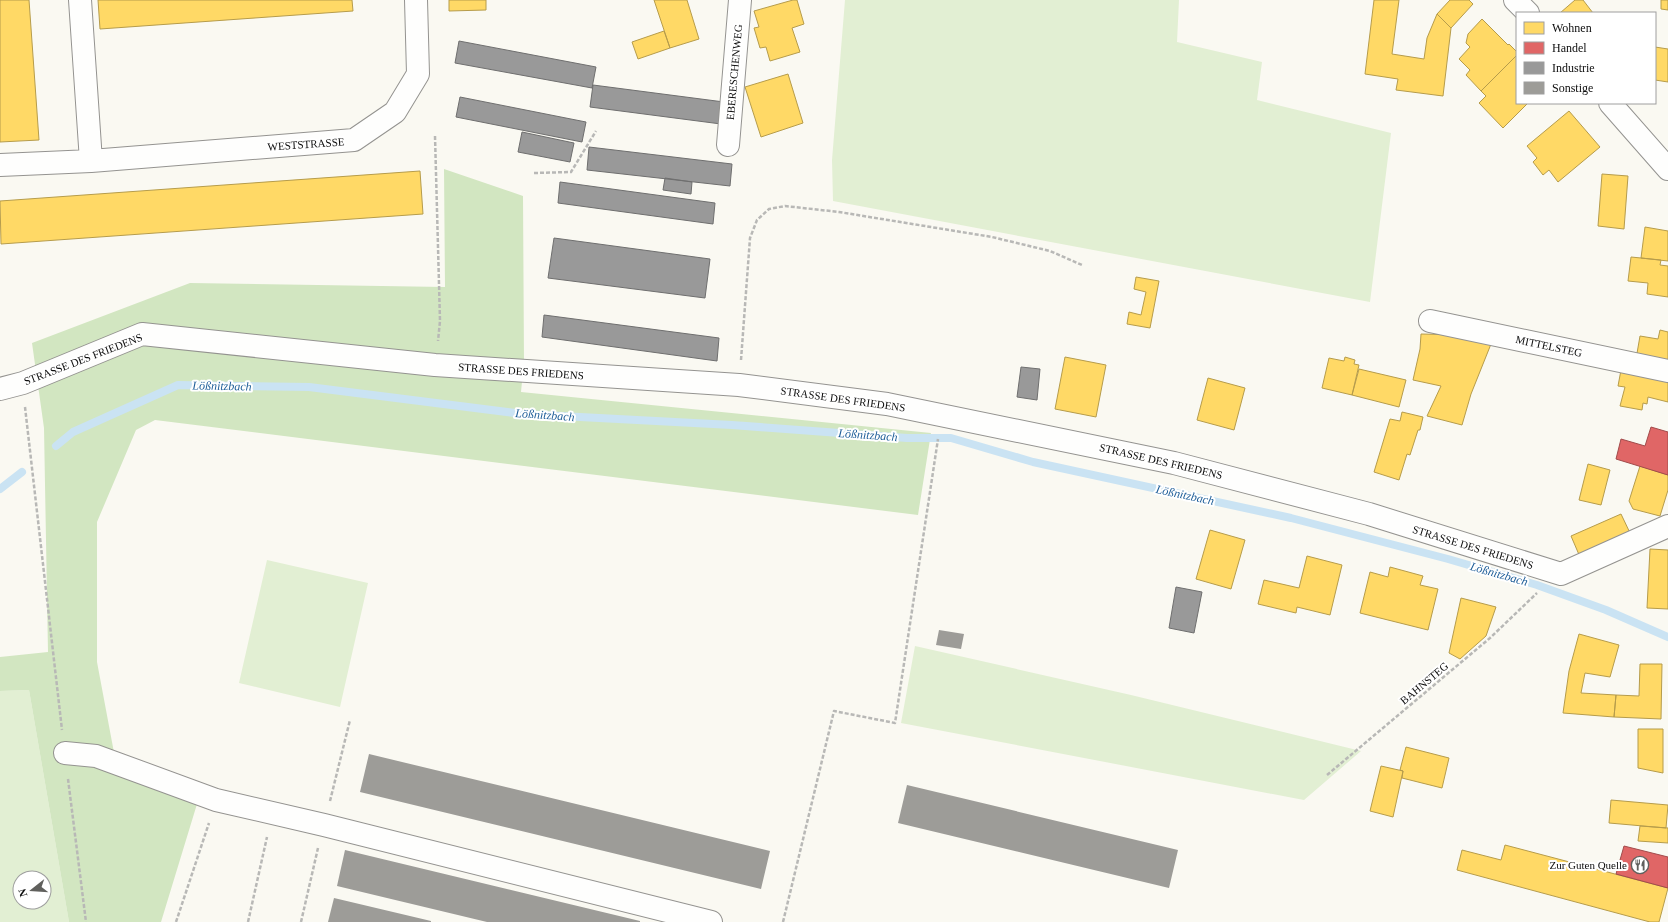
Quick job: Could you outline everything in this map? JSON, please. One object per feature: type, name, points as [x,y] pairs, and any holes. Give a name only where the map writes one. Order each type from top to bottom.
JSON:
[{"type":"street","points":[[80,0],[91,160]]},
{"type":"street","name":"WESTSTRASSE","points":[[0,165],[91,160],[354,140],[394,112],[418,74],[416,0]]},
{"type":"street","name":"EBERESCHENWEG","points":[[728,145],[740,0]]},
{"type":"street","points":[[1515,0],[1527,12]]},
{"type":"street","points":[[1611,104],[1668,169]]},
{"type":"street","name":"MITTELSTEG","points":[[1430,321],[1668,371]]},
{"type":"street","name":"STRASSE DES FRIEDENS","points":[[0,389],[23,383],[142,334],[435,365],[739,385],[887,404],[1174,463],[1370,514],[1561,574],[1668,526]]},
{"type":"street","points":[[65,753],[96,756],[216,800],[273,812],[711,922]]},
{"type":"path","points":[[534,173],[571,172],[596,131]]},
{"type":"path","points":[[434,136],[440,320],[435,365]]},
{"type":"path","points":[[739,385],[750,238],[757,220],[769,209],[785,206],[839,212],[992,237],[1050,251],[1082,265]]},
{"type":"path","points":[[23,383],[65,753],[86,922]]},
{"type":"path","points":[[783,922],[834,711],[895,723],[936,447]]},
{"type":"path","name":"BAHNSTEG","points":[[1327,775],[1490,638],[1528,600]]},
{"type":"path","points":[[176,922],[216,800]]},
{"type":"path","points":[[248,922],[273,812]]},
{"type":"green space","points":[[845,0],[1179,0],[1177,42],[1262,62],[1257,100],[1391,133],[1370,302],[833,201],[832,160]]},
{"type":"green space","points":[[444,169],[523,196],[524,361],[521,392],[931,433],[918,515],[155,420],[136,430],[97,522],[97,662],[118,774],[197,804],[161,922],[69,922],[29,690],[0,691],[0,657],[48,652],[44,428],[32,343],[190,283],[445,287]]},
{"type":"green space","points":[[267,560],[368,583],[340,707],[239,683]]},
{"type":"green space","points":[[915,646],[1131,695],[1361,751],[1304,800],[901,723]]},
{"type":"green space","points":[[29,690],[69,922],[0,922],[0,691]]},
{"type":"building: Wohnen","points":[[0,0],[29,0],[39,140],[0,142]]},
{"type":"building: Wohnen","points":[[98,0],[352,0],[353,11],[100,29]]},
{"type":"building: Wohnen","points":[[449,0],[486,0],[486,10],[449,11]]},
{"type":"building: Wohnen","points":[[654,0],[687,0],[699,39],[670,48]]},
{"type":"building: Wohnen","points":[[797,0],[804,24],[792,28],[800,52],[770,61],[766,47],[760,48],[754,28],[759,27],[754,11]]},
{"type":"building: Wohnen","points":[[1374,0],[1399,0],[1392,54],[1424,59],[1427,38],[1437,14],[1451,28],[1443,96],[1396,90],[1398,79],[1365,74]]},
{"type":"building: Wohnen","points":[[1450,0],[1469,0],[1473,4],[1451,28],[1437,14]]},
{"type":"building: Wohnen","points":[[1575,0],[1583,0],[1592,12],[1561,12]]},
{"type":"building: Wohnen","points":[[1661,0],[1668,0],[1668,10],[1661,9]]},
{"type":"building: Wohnen","points":[[1482,19],[1516,51],[1516,56],[1481,91],[1466,75],[1470,70],[1459,59],[1470,47],[1466,43],[1468,34]]},
{"type":"building: Wohnen","points":[[664,31],[670,48],[638,59],[632,42]]},
{"type":"building: Wohnen","points":[[1656,47],[1668,49],[1668,82],[1656,80]]},
{"type":"building: Wohnen","points":[[1516,56],[1516,104],[1527,104],[1503,128],[1479,103],[1486,96],[1481,91]]},
{"type":"building: Wohnen","points":[[788,74],[803,123],[761,137],[745,87]]},
{"type":"building: Wohnen","points":[[1569,111],[1600,147],[1558,182],[1549,170],[1543,175],[1533,162],[1537,158],[1527,146]]},
{"type":"building: Wohnen","points":[[420,171],[423,214],[1,244],[0,201]]},
{"type":"building: Wohnen","points":[[1602,174],[1628,176],[1624,229],[1598,226]]},
{"type":"building: Wohnen","points":[[1645,227],[1668,231],[1668,261],[1641,258]]},
{"type":"building: Wohnen","points":[[1631,257],[1661,260],[1660,265],[1668,266],[1668,297],[1647,294],[1648,283],[1628,281]]},
{"type":"building: Wohnen","points":[[1136,277],[1159,281],[1150,328],[1127,324],[1129,312],[1141,315],[1146,292],[1134,289]]},
{"type":"building: Wohnen","points":[[1660,330],[1668,332],[1668,365],[1636,359],[1640,336],[1658,339]]},
{"type":"building: Wohnen","points":[[1421,334],[1466,335],[1491,344],[1471,394],[1462,425],[1427,416],[1441,386],[1413,380],[1420,349]]},
{"type":"building: Wohnen","points":[[1065,357],[1106,365],[1096,417],[1055,409]]},
{"type":"building: Wohnen","points":[[1345,357],[1355,360],[1354,364],[1359,365],[1352,395],[1322,388],[1329,358],[1344,361]]},
{"type":"building: Wohnen","points":[[1359,369],[1406,380],[1399,407],[1352,395]]},
{"type":"building: Wohnen","points":[[1621,370],[1668,380],[1668,402],[1648,397],[1647,404],[1643,403],[1642,410],[1620,406],[1625,387],[1618,386]]},
{"type":"building: Wohnen","points":[[1208,378],[1245,388],[1234,430],[1197,420]]},
{"type":"building: Wohnen","points":[[1402,412],[1423,417],[1420,430],[1418,430],[1410,455],[1407,454],[1399,480],[1374,472],[1390,419],[1400,421]]},
{"type":"building: Wohnen","points":[[1588,464],[1610,470],[1601,505],[1579,500]]},
{"type":"building: Wohnen","points":[[1640,466],[1668,475],[1668,490],[1660,516],[1633,509],[1629,501]]},
{"type":"building: Wohnen","points":[[1621,514],[1631,535],[1580,557],[1571,536]]},
{"type":"building: Wohnen","points":[[1210,530],[1245,540],[1231,589],[1196,579]]},
{"type":"building: Wohnen","points":[[1650,549],[1668,550],[1668,609],[1647,608]]},
{"type":"building: Wohnen","points":[[1307,556],[1342,565],[1330,615],[1297,607],[1296,613],[1258,604],[1264,580],[1299,588]]},
{"type":"building: Wohnen","points":[[1390,567],[1423,576],[1420,585],[1438,589],[1428,630],[1360,613],[1370,572],[1388,577]]},
{"type":"building: Wohnen","points":[[1461,598],[1496,607],[1486,636],[1460,659],[1449,653]]},
{"type":"building: Wohnen","points":[[1579,634],[1619,645],[1610,677],[1585,673],[1581,693],[1616,695],[1614,717],[1563,713],[1569,671]]},
{"type":"building: Wohnen","points":[[1640,664],[1662,664],[1661,719],[1614,717],[1616,695],[1639,696]]},
{"type":"building: Wohnen","points":[[1638,729],[1663,729],[1663,773],[1638,768]]},
{"type":"building: Wohnen","points":[[1406,747],[1449,758],[1442,788],[1402,778],[1403,771],[1400,770]]},
{"type":"building: Wohnen","points":[[1381,766],[1403,771],[1393,817],[1370,811]]},
{"type":"building: Wohnen","points":[[1611,800],[1668,805],[1666,828],[1609,823]]},
{"type":"building: Wohnen","points":[[1640,826],[1668,828],[1668,843],[1638,841]]},
{"type":"building: Wohnen","points":[[1505,845],[1668,888],[1659,922],[1650,922],[1457,870],[1462,850],[1501,860]]},
{"type":"building: Handel","points":[[1651,427],[1668,432],[1668,475],[1616,459],[1621,439],[1645,446]]},
{"type":"building: Handel","points":[[1624,846],[1668,857],[1668,888],[1616,874]]},
{"type":"building: Industrie","points":[[459,41],[596,67],[592,88],[455,63]]},
{"type":"building: Industrie","points":[[593,85],[724,102],[721,124],[590,107]]},
{"type":"building: Industrie","points":[[460,97],[586,122],[582,142],[456,117]]},
{"type":"building: Industrie","points":[[522,132],[574,143],[570,162],[518,152]]},
{"type":"building: Industrie","points":[[589,147],[732,164],[730,186],[587,170]]},
{"type":"building: Industrie","points":[[665,178],[692,182],[691,194],[663,190]]},
{"type":"building: Industrie","points":[[560,182],[715,203],[713,224],[558,203]]},
{"type":"building: Industrie","points":[[554,238],[710,259],[705,298],[548,278]]},
{"type":"building: Industrie","points":[[544,315],[719,338],[717,361],[542,337]]},
{"type":"building: Industrie","points":[[1021,367],[1040,369],[1037,400],[1017,397]]},
{"type":"building: Industrie","points":[[1176,587],[1202,592],[1194,633],[1169,628]]},
{"type":"building: Sonstige","points":[[939,630],[964,634],[961,649],[936,645]]},
{"type":"building: Sonstige","points":[[369,754],[770,851],[761,889],[360,792]]},
{"type":"building: Sonstige","points":[[907,785],[1178,850],[1169,888],[898,823]]},
{"type":"building: Sonstige","points":[[345,850],[640,922],[487,922],[337,886]]},
{"type":"building: Sonstige","points":[[334,898],[431,921],[431,922],[328,922]]},
{"type":"waterway","name":"Lößnitzbach","points":[[56,446],[73,432],[178,385],[309,387],[523,414],[732,425],[907,438],[951,438],[1033,462],[1291,518],[1448,559],[1537,585],[1606,610],[1668,637]]},
{"type":"waterway","name":"Lößnitzbach","points":[[0,489],[22,472]]},
{"type":"place","name":"Zur Guten Quelle","points":[[1640,865]]}]
